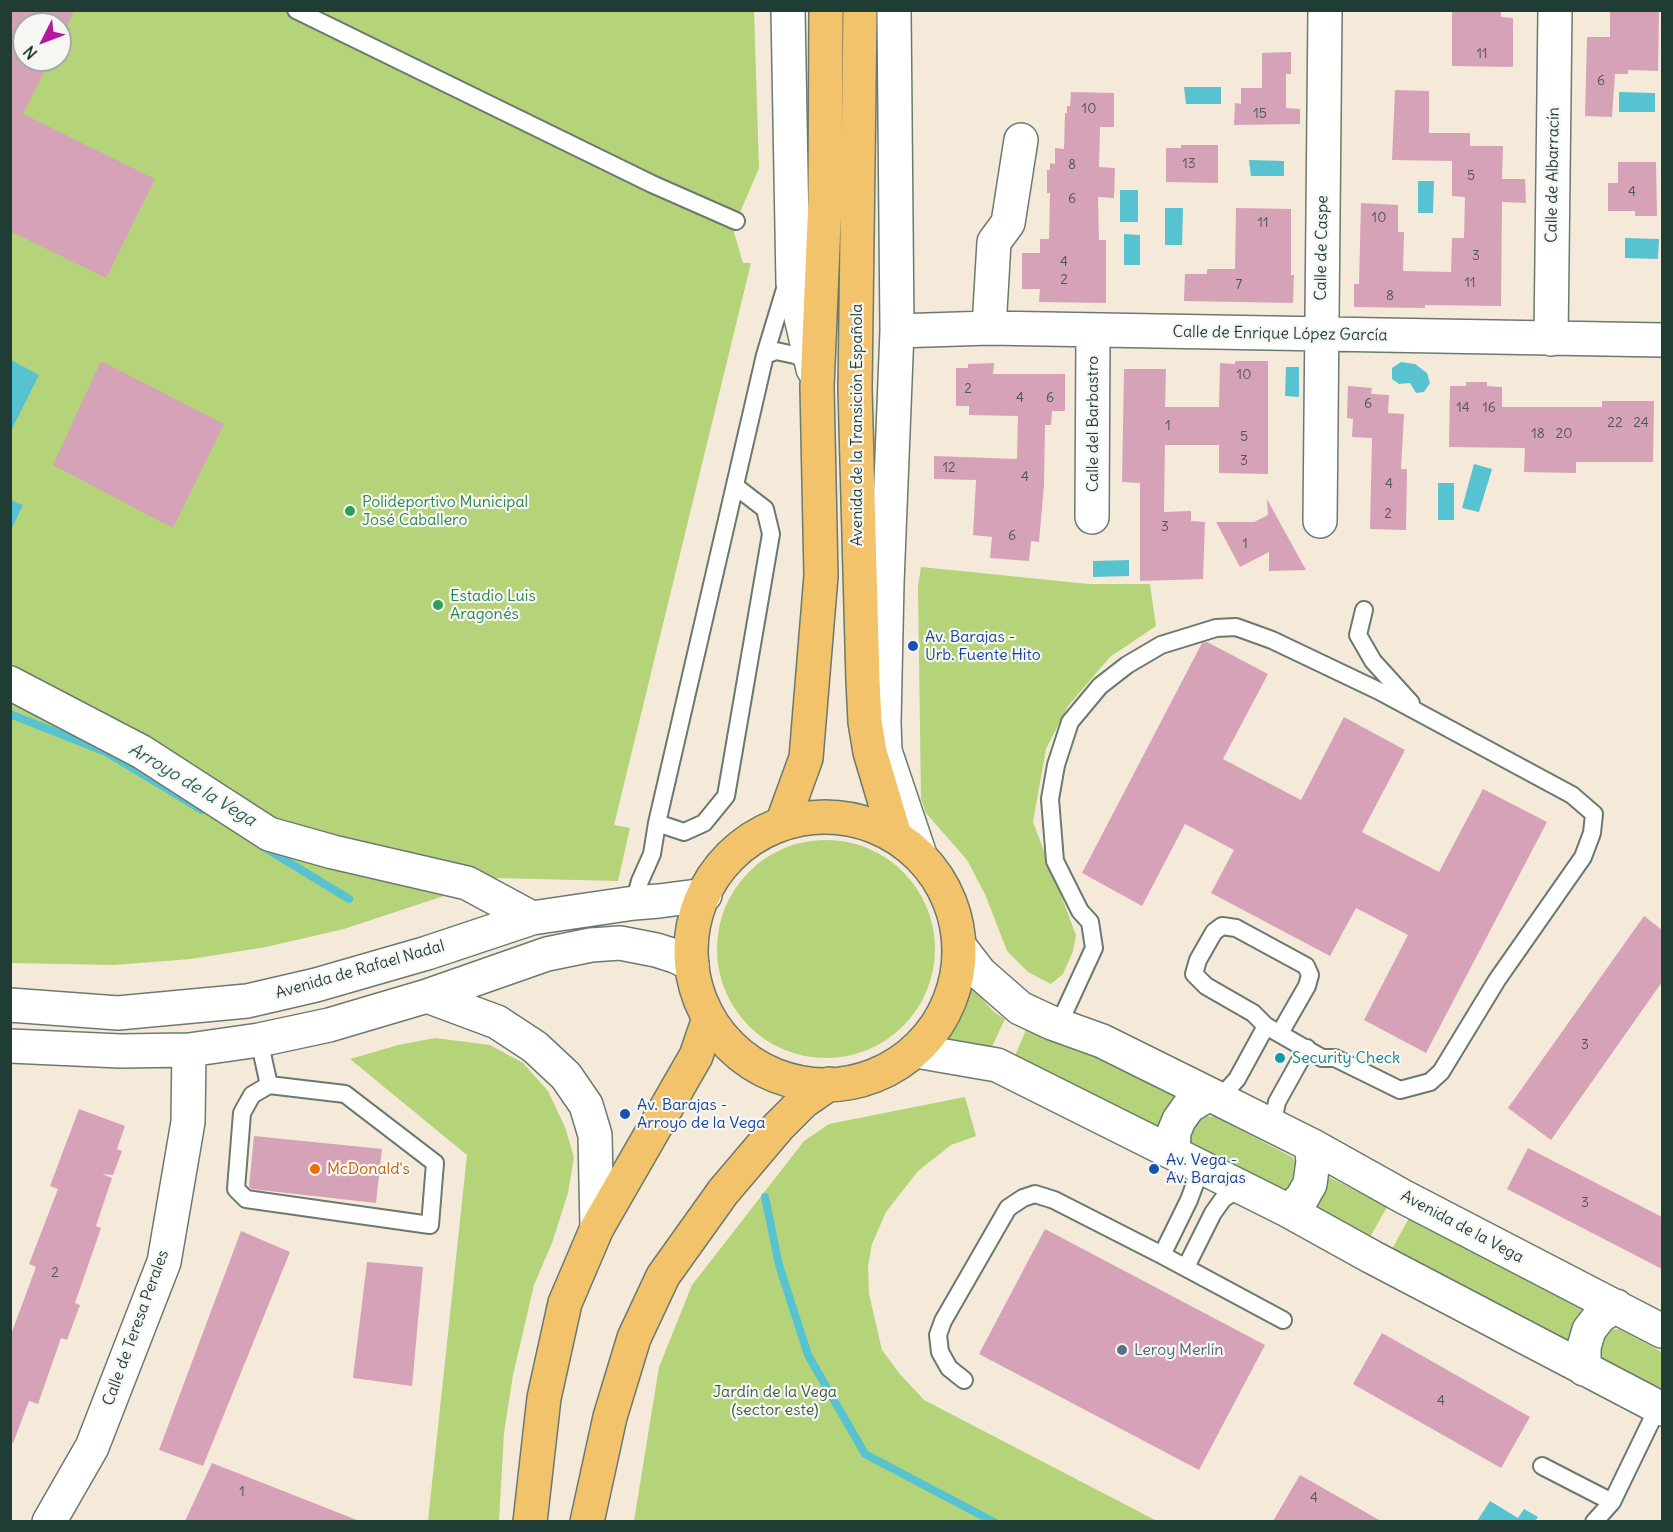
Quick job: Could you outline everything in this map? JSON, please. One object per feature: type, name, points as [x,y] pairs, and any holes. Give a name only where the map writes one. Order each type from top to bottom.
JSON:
[{"type":"main road","points":[[782,824],[806,758],[821,576],[815,375],[825,199],[826,10]]},
{"type":"main road","name":"Avenida de la Transición Española","points":[[860,10],[855,389],[862,681],[870,752],[895,836]]},
{"type":"main road","points":[[843,817],[895,836],[921,855],[947,894],[960,947],[951,1001],[936,1027],[916,1051],[888,1071],[858,1082],[829,1084],[783,1079],[751,1064],[728,1042],[709,1018],[693,980],[691,934],[712,877],[742,844],[782,824],[843,817]]},
{"type":"main road","points":[[530,1521],[544,1398],[565,1304],[597,1228],[696,1056],[709,1018]]},
{"type":"main road","points":[[586,1521],[610,1417],[634,1338],[663,1276],[723,1192],[779,1126],[803,1102],[829,1084]]},
{"type":"street","points":[[788,10],[793,283],[815,375]]},
{"type":"street","points":[[894,10],[897,331],[887,583],[885,751],[921,855]]},
{"type":"street","name":"Calle de Caspe","points":[[1320,521],[1325,10]]},
{"type":"street","name":"Calle de Albarracín","points":[[1551,339],[1555,10]]},
{"type":"street","points":[[988,328],[994,242],[1008,223],[1021,140]]},
{"type":"street","name":"Calle de Enrique López García","points":[[897,331],[988,328],[1093,332],[1662,340]]},
{"type":"street","name":"Calle del Barbastro","points":[[1092,517],[1093,332]]},
{"type":"street","points":[[10,683],[142,752],[269,834],[333,852],[467,883],[532,918]]},
{"type":"street","name":"Avenida de Rafael Nadal","points":[[10,1005],[118,1013],[247,1001],[316,985],[416,957],[532,918],[705,895]]},
{"type":"street","points":[[10,1046],[120,1051],[189,1050],[259,1040],[329,1025],[427,996],[547,954],[591,945],[620,943],[656,950],[692,964]]},
{"type":"street","name":"Avenida de la Vega","points":[[960,947],[980,973],[1020,1008],[1052,1023],[1102,1041],[1311,1144],[1404,1197],[1662,1332]]},
{"type":"street","points":[[427,996],[497,1023],[535,1047],[566,1076],[586,1105],[595,1135],[597,1228]]},
{"type":"street","name":"Calle de Teresa Perales","points":[[49,1521],[92,1447],[164,1262],[188,1122],[189,1050]]},
{"type":"street","points":[[916,1051],[997,1065],[1289,1211],[1383,1263],[1660,1408]]},
{"type":"street","points":[[1183,1158],[1174,1132],[1179,1120],[1189,1106],[1214,1096]]},
{"type":"street","points":[[1289,1211],[1302,1198],[1310,1184],[1313,1161],[1311,1144]]},
{"type":"street","points":[[1584,1369],[1584,1347],[1589,1330],[1600,1316],[1616,1306]]},
{"type":"lane","points":[[296,10],[652,184],[736,221]]},
{"type":"lane","points":[[634,903],[639,881],[652,854],[657,823],[765,355],[785,290],[793,283]]},
{"type":"lane","points":[[765,355],[776,351],[795,355],[815,375]]},
{"type":"lane","points":[[657,823],[684,832],[704,824],[726,796],[771,534],[765,509],[735,486]]},
{"type":"lane","points":[[1364,610],[1358,635],[1373,661],[1419,713]]},
{"type":"lane","points":[[1052,1023],[1064,1013],[1094,948],[1090,922],[1080,911],[1055,861],[1050,800],[1056,765],[1070,722],[1100,686],[1127,664],[1161,645],[1216,628],[1236,627],[1272,640],[1379,691],[1572,795],[1594,814],[1592,832],[1583,857],[1497,980],[1441,1072],[1430,1082],[1400,1090],[1335,1058],[1322,1058],[1273,1030],[1253,1013],[1206,986],[1194,974],[1198,960],[1214,932],[1222,926],[1236,928],[1306,966],[1310,975],[1307,986],[1273,1030],[1237,1079],[1214,1096]]},
{"type":"lane","points":[[259,1040],[269,1085]]},
{"type":"lane","points":[[1272,1126],[1277,1102],[1307,1048]]},
{"type":"lane","points":[[269,1085],[345,1094],[435,1163],[430,1225],[246,1199],[236,1189],[242,1113],[252,1095],[269,1085]]},
{"type":"lane","points":[[1162,1255],[1196,1181],[1183,1158]]},
{"type":"lane","points":[[1186,1268],[1213,1213],[1223,1199],[1241,1187]]},
{"type":"lane","points":[[964,1380],[949,1368],[940,1352],[938,1335],[943,1321],[1008,1208],[1035,1194],[1054,1200],[1283,1320]]},
{"type":"lane","points":[[1594,1521],[1612,1502],[1660,1408]]},
{"type":"lane","points":[[1542,1466],[1612,1502]]},
{"type":"green space","name":"Polideportivo Municipal José Caballero","points":[[11,11],[754,11],[759,168],[733,229],[743,263],[751,263],[614,825],[630,828],[618,881],[498,878],[344,929],[266,947],[191,959],[114,965],[11,963]]},
{"type":"green space","points":[[921,567],[1089,584],[1150,584],[1156,626],[1110,657],[1068,706],[1046,749],[1033,822],[1076,935],[1073,951],[1063,974],[1051,984],[1028,972],[1007,951],[985,894],[967,860],[926,813],[921,799],[918,586]]},
{"type":"green space","points":[[826,840],[847,842],[868,848],[903,872],[927,907],[933,928],[935,949],[933,970],[927,991],[903,1026],[868,1050],[847,1056],[826,1058],[805,1056],[784,1050],[749,1026],[725,991],[719,970],[717,949],[719,928],[725,907],[749,872],[784,848],[805,842]]},
{"type":"green space","points":[[971,987],[994,1012],[1005,1019],[989,1053],[942,1048],[962,1015]]},
{"type":"green space","points":[[1026,1030],[1106,1060],[1180,1099],[1163,1131],[1043,1069],[1014,1058]]},
{"type":"green space","points":[[435,1038],[490,1045],[523,1063],[548,1091],[565,1127],[574,1157],[568,1193],[552,1243],[534,1285],[513,1375],[504,1433],[499,1521],[428,1521],[467,1155],[350,1059],[398,1045]]},
{"type":"green space","name":"Jardín de la Vega (sector este)","points":[[965,1097],[976,1136],[951,1145],[918,1171],[886,1212],[872,1244],[868,1266],[869,1294],[882,1350],[924,1400],[1157,1521],[634,1521],[659,1367],[692,1285],[804,1141],[829,1124]]},
{"type":"green space","points":[[1205,1116],[1216,1117],[1292,1157],[1298,1164],[1299,1181],[1285,1192],[1193,1145],[1189,1137],[1197,1120]]},
{"type":"green space","points":[[1327,1176],[1387,1207],[1369,1239],[1309,1208]]},
{"type":"green space","points":[[1409,1218],[1588,1312],[1571,1345],[1391,1251]]},
{"type":"green space","points":[[1619,1329],[1662,1352],[1662,1394],[1603,1360],[1597,1351],[1598,1342],[1608,1330]]},
{"type":"water","points":[[1184,87],[1221,87],[1221,104],[1186,104]]},
{"type":"water","points":[[1619,92],[1655,93],[1655,112],[1619,112]]},
{"type":"water","points":[[1249,160],[1284,161],[1284,176],[1251,176]]},
{"type":"water","points":[[1418,181],[1434,181],[1433,213],[1418,213]]},
{"type":"water","points":[[1120,190],[1138,190],[1138,222],[1120,222]]},
{"type":"water","points":[[1165,208],[1183,208],[1182,245],[1165,245]]},
{"type":"water","points":[[1124,234],[1140,235],[1140,265],[1124,265]]},
{"type":"water","points":[[1625,238],[1659,239],[1658,259],[1625,258]]},
{"type":"water","points":[[11,360],[39,375],[11,431]]},
{"type":"water","points":[[1401,362],[1415,364],[1427,373],[1430,383],[1424,392],[1416,393],[1410,383],[1399,384],[1392,379],[1392,368]]},
{"type":"water","points":[[1286,367],[1299,367],[1299,397],[1285,396]]},
{"type":"water","points":[[1474,464],[1492,469],[1479,512],[1462,508]]},
{"type":"water","points":[[1438,483],[1454,483],[1454,520],[1438,520]]},
{"type":"water","points":[[11,500],[23,505],[11,530]]},
{"type":"water","points":[[1129,560],[1129,576],[1093,577],[1093,561]]},
{"type":"water","points":[[1490,1501],[1518,1518],[1524,1509],[1538,1517],[1535,1521],[1477,1521]]},
{"type":"building","points":[[10,10],[75,10],[72,16],[72,12],[12,12],[12,72],[44,72],[23,114],[155,179],[106,278],[10,231]]},
{"type":"building","points":[[1452,10],[1501,10],[1501,17],[1513,18],[1513,67],[1452,66]]},
{"type":"building","points":[[1610,10],[1659,10],[1658,71],[1628,70],[1628,74],[1615,74],[1612,117],[1585,116],[1587,37],[1610,37]]},
{"type":"building","points":[[1291,52],[1291,74],[1286,74],[1286,108],[1300,109],[1300,124],[1234,125],[1235,103],[1241,104],[1241,88],[1262,88],[1262,53]]},
{"type":"building","points":[[1395,90],[1429,91],[1429,133],[1470,133],[1470,146],[1503,146],[1502,179],[1525,179],[1526,203],[1502,202],[1501,306],[1354,307],[1354,284],[1359,284],[1361,203],[1398,205],[1398,232],[1404,232],[1403,271],[1451,272],[1452,238],[1464,238],[1465,197],[1452,196],[1452,161],[1392,160]]},
{"type":"building","points":[[1071,92],[1114,93],[1114,127],[1100,127],[1099,167],[1115,168],[1114,198],[1098,197],[1099,240],[1106,240],[1106,303],[1039,302],[1040,289],[1022,289],[1022,253],[1040,253],[1040,239],[1049,239],[1050,193],[1047,193],[1047,170],[1050,170],[1050,163],[1055,164],[1055,148],[1064,149],[1065,113],[1067,113],[1067,106],[1070,106]]},
{"type":"building","points":[[1181,145],[1218,145],[1218,183],[1166,182],[1166,148],[1181,148]]},
{"type":"building","points":[[1618,162],[1656,162],[1657,216],[1635,216],[1635,211],[1608,211],[1608,183],[1618,183]]},
{"type":"building","points":[[1236,208],[1291,209],[1293,303],[1184,301],[1185,274],[1207,274],[1207,269],[1235,269]]},
{"type":"building","points":[[101,361],[224,424],[173,528],[53,465]]},
{"type":"building","points":[[1235,361],[1268,361],[1268,474],[1219,473],[1219,445],[1165,445],[1164,512],[1191,511],[1191,521],[1205,522],[1203,579],[1140,581],[1140,483],[1122,482],[1124,369],[1166,369],[1165,407],[1219,407],[1220,363],[1235,364]]},
{"type":"building","points":[[994,363],[993,374],[1065,374],[1065,411],[1052,411],[1051,425],[1045,425],[1044,485],[1039,542],[1031,541],[1029,561],[990,558],[992,537],[973,535],[976,480],[934,479],[934,456],[1017,459],[1018,416],[969,415],[969,406],[956,406],[956,368],[968,368],[968,364]]},
{"type":"building","points":[[1466,382],[1487,382],[1487,386],[1502,387],[1502,407],[1602,407],[1602,401],[1654,401],[1653,462],[1576,462],[1576,473],[1524,472],[1525,448],[1449,447],[1450,386],[1466,386]]},
{"type":"building","points":[[1348,386],[1372,388],[1371,394],[1389,395],[1388,413],[1404,414],[1401,469],[1407,469],[1406,530],[1370,529],[1372,438],[1352,437],[1353,419],[1347,418]]},
{"type":"building","points":[[1267,499],[1306,570],[1269,571],[1269,552],[1240,567],[1216,522],[1254,522],[1268,515]]},
{"type":"building","points":[[1207,642],[1268,674],[1223,759],[1301,800],[1344,717],[1405,750],[1362,832],[1439,872],[1483,789],[1547,822],[1426,1053],[1364,1020],[1408,935],[1356,908],[1330,956],[1211,893],[1234,850],[1185,824],[1142,906],[1082,873],[1202,643]]},
{"type":"building","points":[[1644,916],[1662,930],[1662,982],[1551,1140],[1508,1108]]},
{"type":"building","points":[[79,1109],[125,1126],[117,1149],[122,1151],[113,1175],[102,1174],[112,1178],[96,1226],[101,1228],[75,1303],[80,1305],[67,1340],[61,1338],[38,1404],[29,1401],[13,1443],[10,1443],[10,1337],[36,1267],[29,1264],[58,1189],[50,1186]]},
{"type":"building","name":"McDonald's","points":[[254,1136],[382,1149],[376,1203],[251,1189],[249,1187]]},
{"type":"building","points":[[1528,1148],[1662,1217],[1662,1269],[1507,1189]]},
{"type":"building","name":"Leroy Merlín","points":[[1045,1229],[1265,1345],[1199,1470],[979,1354]]},
{"type":"building","points":[[241,1231],[290,1252],[203,1466],[159,1450]]},
{"type":"building","points":[[367,1262],[423,1267],[412,1386],[353,1378]]},
{"type":"building","points":[[1382,1333],[1530,1417],[1501,1468],[1353,1384]]},
{"type":"building","points":[[212,1463],[357,1520],[357,1521],[185,1521]]},
{"type":"building","points":[[1300,1475],[1381,1521],[1273,1521]]},
{"type":"waterway","name":"Arroyo de la Vega","points":[[10,714],[106,752],[202,810]]},
{"type":"waterway","name":"Arroyo de la Vega","points":[[262,846],[349,899]]},
{"type":"waterway","name":"Arroyo de la Vega","points":[[765,1197],[779,1265],[808,1355],[865,1454],[994,1522]]},
{"type":"place","name":"Polideportivo Municipal José Caballero","points":[[350,511]]},
{"type":"place","name":"Estadio Luis Aragonés","points":[[438,605]]},
{"type":"place","name":"Av. Barajas - Urb. Fuente Hito","points":[[913,646]]},
{"type":"place","name":"Security Check","points":[[1280,1058]]},
{"type":"place","name":"Av. Barajas - Arroyo de la Vega","points":[[625,1114]]},
{"type":"place","name":"McDonald's","points":[[315,1169]]},
{"type":"place","name":"Av. Vega - Av. Barajas","points":[[1154,1169]]},
{"type":"place","name":"Leroy Merlín","points":[[1122,1350]]}]
